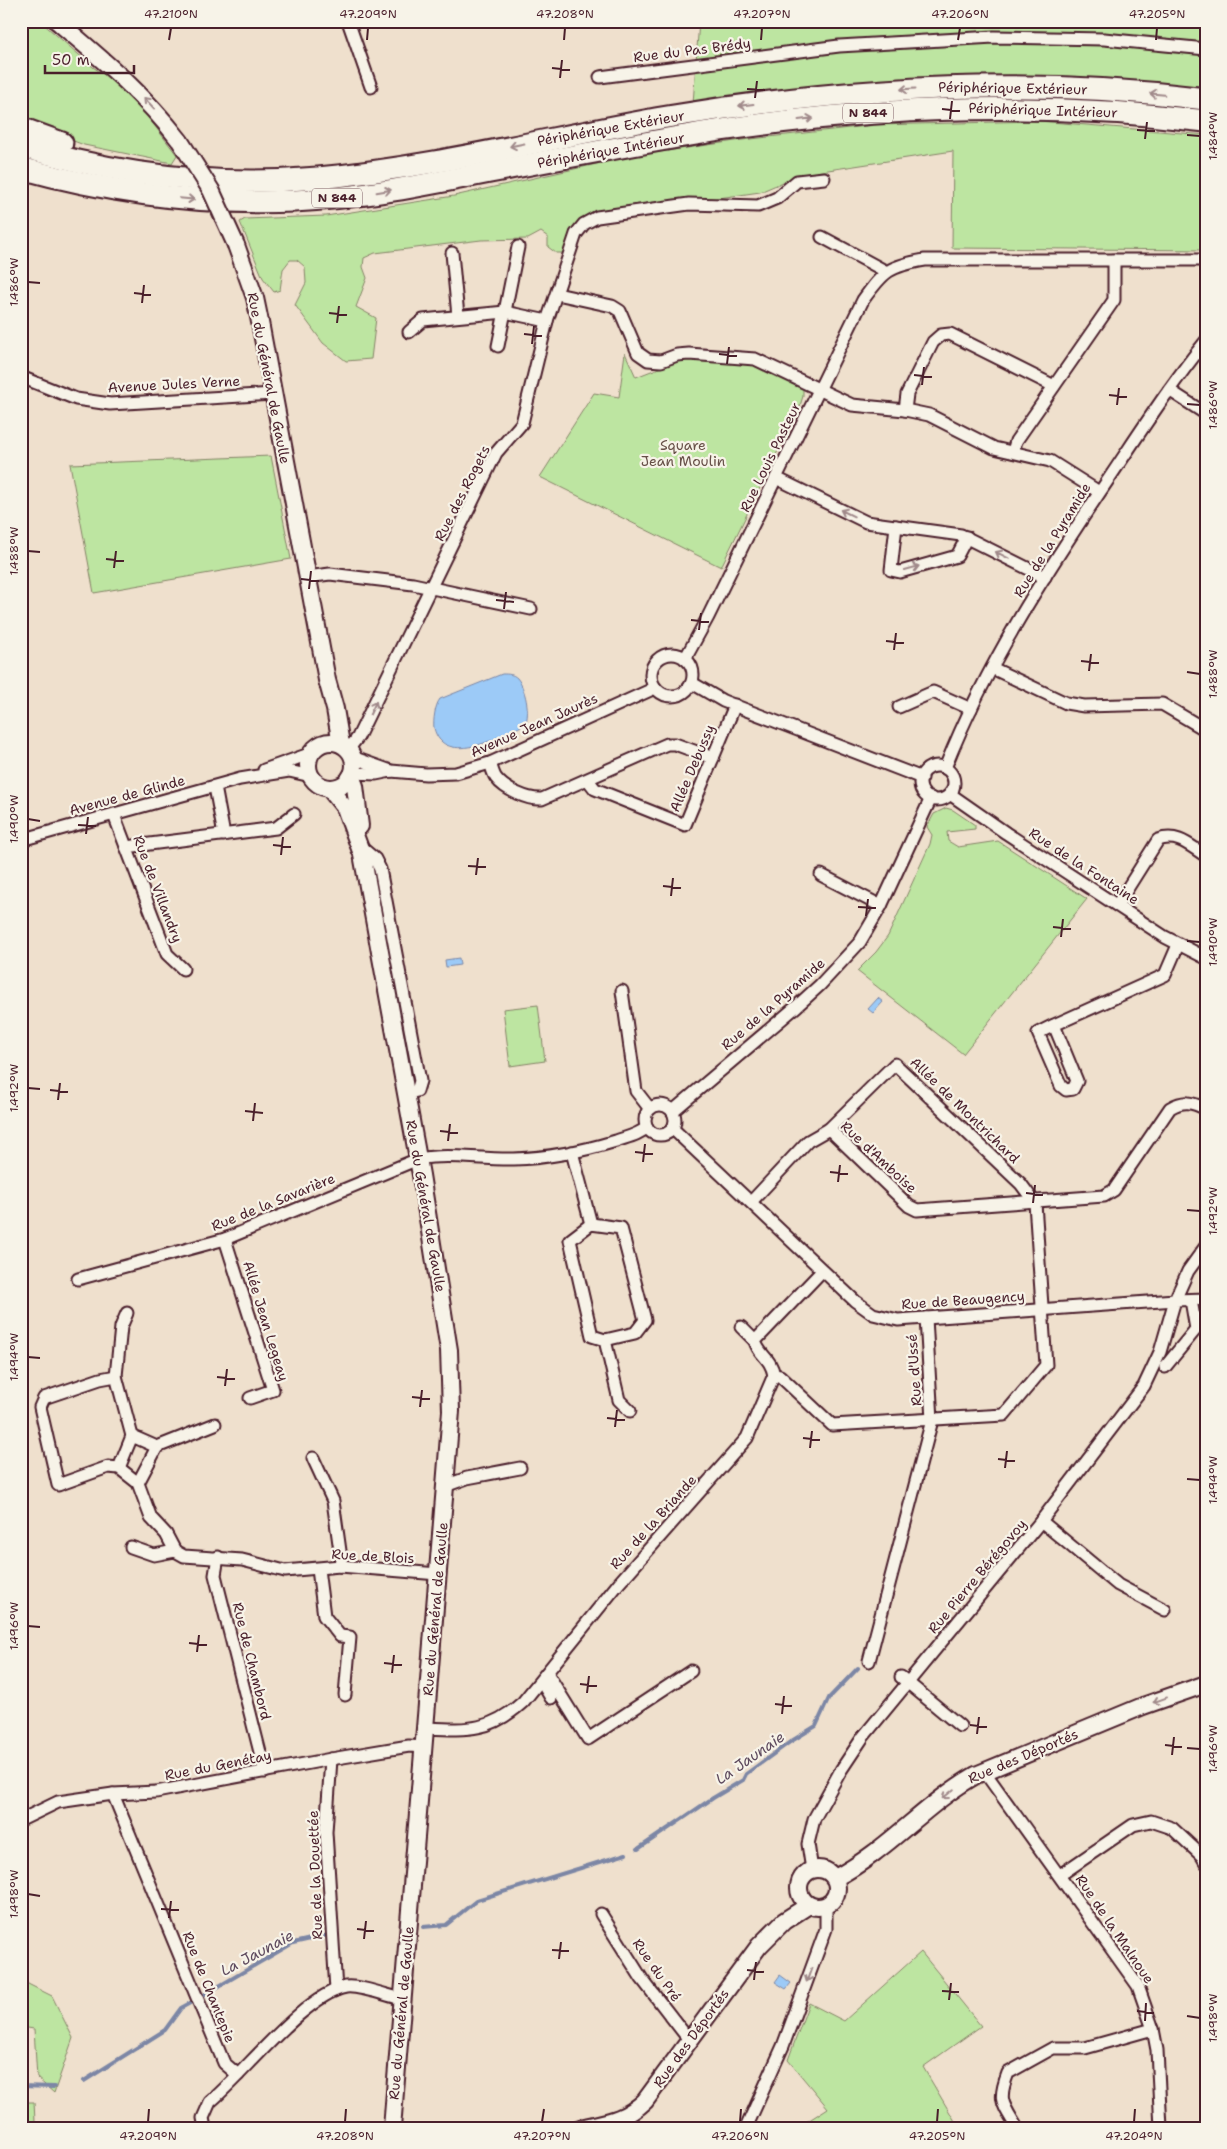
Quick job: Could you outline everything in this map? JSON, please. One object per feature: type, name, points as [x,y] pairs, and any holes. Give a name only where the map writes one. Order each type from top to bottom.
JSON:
[{"type":"highway","name":"Périphérique Extérieur","points":[[21,146],[67,159],[136,172],[177,177],[249,181],[340,176],[424,163],[668,117],[803,98],[905,89],[1054,87],[1206,99]]},
{"type":"highway","name":"Périphérique Intérieur","points":[[21,168],[65,180],[139,194],[239,202],[296,201],[344,197],[406,188],[723,130],[811,118],[910,110],[977,108],[1065,109],[1206,121]]},
{"type":"highway","points":[[21,128],[88,152],[118,159],[136,172]]},
{"type":"highway","points":[[21,182],[118,200],[139,194]]},
{"type":"street","name":"Rue du Général de Gaulle","points":[[57,21],[137,90],[157,111],[180,141],[212,190],[236,245],[255,298],[327,680],[355,786],[362,851],[418,1159],[449,1350],[450,1411],[445,1486],[392,2128]]},
{"type":"street","points":[[348,21],[371,86]]},
{"type":"street","name":"Rue du Pas Brédy","points":[[600,77],[839,46],[994,37],[1104,39],[1206,49]]},
{"type":"street","name":"Rue des Rogets","points":[[349,760],[358,737],[496,453],[522,423],[548,322],[576,234],[584,224],[597,217],[689,204],[758,206],[778,198],[797,180],[824,178]]},
{"type":"street","points":[[822,237],[887,272]]},
{"type":"street","points":[[498,346],[518,248]]},
{"type":"street","points":[[452,253],[458,316]]},
{"type":"street","name":"Rue Louis Pasteur","points":[[685,659],[863,300],[878,279],[887,272],[899,264],[925,260],[1206,260]]},
{"type":"street","points":[[1013,452],[1016,441],[1114,300],[1114,260]]},
{"type":"street","points":[[557,294],[612,306],[620,311],[638,353],[648,360],[661,361],[677,355],[689,354],[754,359],[852,405],[905,410],[930,415],[994,448],[1050,461],[1100,492]]},
{"type":"street","points":[[409,332],[423,320],[505,312],[548,322]]},
{"type":"street","points":[[905,410],[907,394],[933,342],[941,335],[950,334],[1054,386]]},
{"type":"street","name":"Rue de la Pyramide","points":[[945,768],[971,709],[992,668],[1045,577],[1169,390],[1206,341]]},
{"type":"street","name":"Avenue Jules Verne","points":[[21,377],[76,399],[110,404],[273,394]]},
{"type":"street","points":[[1169,390],[1206,414]]},
{"type":"street","points":[[776,478],[866,522],[961,535],[1045,577]]},
{"type":"street","points":[[896,526],[891,570],[900,572],[957,556],[967,538]]},
{"type":"street","points":[[308,577],[330,574],[432,587],[530,609]]},
{"type":"street","points":[[670,654],[685,659],[692,669],[692,683],[685,692],[676,696],[664,695],[655,688],[651,674],[657,661],[670,654]]},
{"type":"street","points":[[992,668],[1066,703],[1084,706],[1162,704],[1206,730]]},
{"type":"street","name":"Rue du Général de Gaulle","points":[[317,748],[328,718],[327,680]]},
{"type":"street","points":[[692,683],[734,705],[922,778]]},
{"type":"street","name":"Avenue Jean Jaurès","points":[[349,760],[391,771],[426,774],[456,773],[490,764],[655,688]]},
{"type":"street","points":[[899,707],[933,692],[971,709]]},
{"type":"street","name":"Allée Debussy","points":[[588,780],[595,789],[685,825],[734,705]]},
{"type":"street","points":[[332,742],[349,760],[341,785],[330,788],[318,783],[311,776],[308,765],[317,748],[332,742]]},
{"type":"street","points":[[490,764],[496,778],[506,787],[534,800],[542,799],[588,780],[667,744],[675,744],[713,758]]},
{"type":"street","name":"Avenue de Glinde","points":[[21,840],[240,779],[317,748]]},
{"type":"street","name":"Avenue Jean Jaurès","points":[[349,760],[376,774],[391,771]]},
{"type":"street","points":[[936,766],[945,768],[954,779],[954,787],[950,794],[940,799],[932,798],[922,788],[922,778],[930,768],[936,766]]},
{"type":"street","name":"Avenue de Glinde","points":[[240,779],[290,771],[311,776]]},
{"type":"street","points":[[215,786],[224,835]]},
{"type":"street","name":"Rue du Général de Gaulle","points":[[330,788],[345,808],[362,851]]},
{"type":"street","name":"Rue de la Fontaine","points":[[950,794],[982,817],[1178,945],[1206,958]]},
{"type":"street","name":"Rue de la Pyramide","points":[[673,1111],[820,985],[860,942],[881,906],[932,798]]},
{"type":"street","points":[[126,847],[276,828],[294,814]]},
{"type":"street","name":"Rue de Villandry","points":[[114,815],[167,954],[183,970]]},
{"type":"street","points":[[1117,905],[1158,840],[1168,836],[1175,837],[1206,856]]},
{"type":"street","points":[[821,875],[881,906]]},
{"type":"street","points":[[1054,1025],[1077,1081],[1073,1089],[1066,1090],[1061,1086],[1038,1033],[1054,1025],[1165,975],[1178,945]]},
{"type":"street","points":[[622,991],[636,1091],[650,1109]]},
{"type":"street","name":"Allée de Montrichard","points":[[829,1129],[895,1064],[1021,1184],[1035,1203]]},
{"type":"street","name":"Rue d'Amboise","points":[[751,1202],[808,1141],[829,1129],[909,1206],[917,1210],[1035,1203],[1104,1196],[1114,1190],[1170,1108],[1180,1102],[1193,1102],[1206,1109]]},
{"type":"street","points":[[663,1105],[673,1111],[676,1120],[668,1134],[658,1135],[652,1133],[647,1127],[645,1118],[650,1109],[663,1105]]},
{"type":"street","points":[[418,1159],[436,1155],[512,1159],[572,1152],[642,1132],[647,1127]]},
{"type":"street","name":"Rue de Beaugency","points":[[673,1128],[854,1302],[872,1314],[898,1320],[1206,1299]]},
{"type":"street","points":[[572,1152],[591,1224]]},
{"type":"street","name":"Rue de la Savarière","points":[[78,1279],[225,1239],[418,1159]]},
{"type":"street","points":[[741,1327],[755,1341],[757,1349],[772,1363],[774,1375],[780,1376],[832,1425],[1004,1415],[1046,1365],[1044,1310],[1035,1203]]},
{"type":"street","points":[[591,1224],[621,1228],[645,1320],[635,1333],[605,1340],[592,1336],[570,1240],[591,1224]]},
{"type":"street","name":"Allée Jean Legeay","points":[[225,1239],[273,1390],[250,1398]]},
{"type":"street","points":[[1176,1300],[1188,1271],[1206,1246]]},
{"type":"street","points":[[755,1341],[822,1271]]},
{"type":"street","name":"Rue Pierre Bérégovoy","points":[[812,1870],[808,1844],[814,1819],[821,1802],[863,1737],[905,1679],[1041,1522],[1144,1386],[1160,1352],[1176,1300]]},
{"type":"street","points":[[1165,1367],[1196,1329],[1191,1300]]},
{"type":"street","points":[[119,1468],[132,1436],[116,1376],[121,1327],[127,1313]]},
{"type":"street","name":"Rue d'Ussé","points":[[869,1661],[932,1420],[926,1318]]},
{"type":"street","points":[[605,1340],[619,1400],[630,1410]]},
{"type":"street","name":"Rue de la Briande","points":[[425,1728],[467,1730],[490,1724],[508,1716],[523,1702],[620,1582],[747,1438],[774,1375]]},
{"type":"street","points":[[116,1376],[100,1379],[44,1398],[40,1407],[58,1485],[108,1467],[119,1468],[138,1483],[151,1518],[166,1534],[176,1551]]},
{"type":"street","points":[[138,1483],[157,1447],[215,1424]]},
{"type":"street","points":[[132,1436],[157,1447]]},
{"type":"street","points":[[313,1458],[333,1501],[341,1558],[340,1566]]},
{"type":"street","points":[[445,1486],[467,1478],[520,1468]]},
{"type":"street","points":[[1041,1522],[1118,1585],[1165,1610]]},
{"type":"street","name":"Rue de Blois","points":[[131,1547],[154,1555],[176,1551],[184,1556],[242,1560],[285,1571],[340,1566],[438,1574]]},
{"type":"street","name":"Rue de Chambord","points":[[218,1557],[215,1575],[265,1772]]},
{"type":"street","points":[[318,1569],[324,1616],[340,1636],[350,1637],[345,1695]]},
{"type":"street","points":[[544,1677],[588,1739],[691,1672]]},
{"type":"street","points":[[544,1677],[551,1698]]},
{"type":"street","points":[[905,1679],[960,1726]]},
{"type":"street","name":"Rue des Déportés","points":[[835,1878],[850,1870],[962,1783],[984,1771],[1143,1706],[1206,1684]]},
{"type":"street","name":"Rue du Genétay","points":[[21,1820],[58,1802],[113,1794],[156,1792],[331,1759],[409,1746],[423,1747]]},
{"type":"street","name":"Rue de la Douettée","points":[[331,1759],[326,1832],[336,1990]]},
{"type":"street","name":"Rue de la Malnoue","points":[[984,1771],[1138,1986],[1154,2029],[1157,2050],[1161,2128]]},
{"type":"street","name":"Rue de Chantepie","points":[[113,1794],[224,2064],[238,2075]]},
{"type":"street","points":[[1060,1875],[1133,1825],[1151,1821],[1172,1828],[1202,1856],[1206,1863]]},
{"type":"street","points":[[824,1869],[835,1878],[837,1894],[826,1906],[817,1908],[804,1899],[800,1881],[803,1876],[812,1870],[824,1869]]},
{"type":"street","name":"Rue des Déportés","points":[[580,2128],[619,2124],[645,2101],[759,1946],[804,1899]]},
{"type":"street","points":[[746,2128],[783,2046],[826,1929],[826,1906]]},
{"type":"street","name":"Rue du Pré","points":[[601,1914],[642,1979],[690,2041]]},
{"type":"street","points":[[205,2128],[204,2118],[210,2102],[308,2007],[336,1990],[349,1986],[402,1999]]},
{"type":"street","points":[[1017,2128],[1001,2101],[1002,2088],[1008,2073],[1053,2048],[1084,2048],[1154,2029]]},
{"type":"green space","points":[[21,21],[40,21],[93,67],[117,84],[141,108],[177,155],[172,163],[84,145],[21,121]]},
{"type":"green space","points":[[699,21],[1206,21],[1206,86],[992,79],[693,104]]},
{"type":"green space","points":[[1039,121],[1206,135],[1206,250],[952,248],[953,151],[802,174],[760,192],[588,217],[569,236],[564,253],[556,253],[548,247],[548,237],[541,232],[528,239],[481,240],[375,253],[364,258],[363,267],[367,278],[356,307],[376,318],[371,359],[346,361],[323,343],[295,305],[306,283],[305,267],[297,260],[290,260],[283,269],[280,290],[274,292],[263,278],[240,222],[245,219],[326,216],[454,196],[632,156],[742,140],[876,125]]},
{"type":"green space","name":"Square Jean Moulin","points":[[625,353],[636,377],[682,359],[750,363],[803,386],[800,406],[721,567],[540,477],[594,393],[619,397]]},
{"type":"green space","points":[[271,456],[291,559],[94,593],[70,464]]},
{"type":"green space","points":[[946,808],[953,810],[975,825],[975,829],[947,832],[948,841],[958,847],[998,841],[1087,899],[963,1054],[857,971],[876,952],[888,936],[930,844],[932,835],[927,827],[934,814]]},
{"type":"green space","points":[[538,1005],[545,1061],[510,1066],[503,1009]]},
{"type":"green space","points":[[921,1952],[981,2026],[923,2067],[959,2128],[797,2128],[828,2108],[788,2060],[809,2003],[844,2021]]},
{"type":"green space","points":[[21,1976],[28,1984],[52,1996],[73,2038],[54,2093],[37,2078],[34,2029],[21,2027]]},
{"type":"green space","points":[[21,2102],[34,2102],[35,2121],[21,2122]]},
{"type":"water","points":[[502,674],[510,674],[520,682],[527,707],[527,720],[525,724],[476,746],[462,748],[450,746],[440,740],[434,728],[434,717],[440,699]]},
{"type":"water","points":[[459,958],[460,965],[446,967],[445,960]]},
{"type":"water","points":[[878,998],[883,1002],[873,1013],[868,1009]]},
{"type":"water","points":[[780,1975],[791,1983],[786,1989],[775,1982]]},
{"type":"waterway","name":"La Jaunaie","points":[[638,1849],[743,1780],[746,1774],[790,1742],[816,1726],[829,1698],[858,1668]]},
{"type":"waterway","name":"La Jaunaie","points":[[423,1927],[446,1925],[477,1900],[626,1854]]},
{"type":"waterway","name":"La Jaunaie","points":[[202,1996],[293,1943],[324,1936]]},
{"type":"waterway","name":"La Jaunaie","points":[[84,2081],[165,2030],[181,2008],[192,2002]]},
{"type":"waterway","name":"La Jaunaie","points":[[21,2086],[54,2087]]}]
